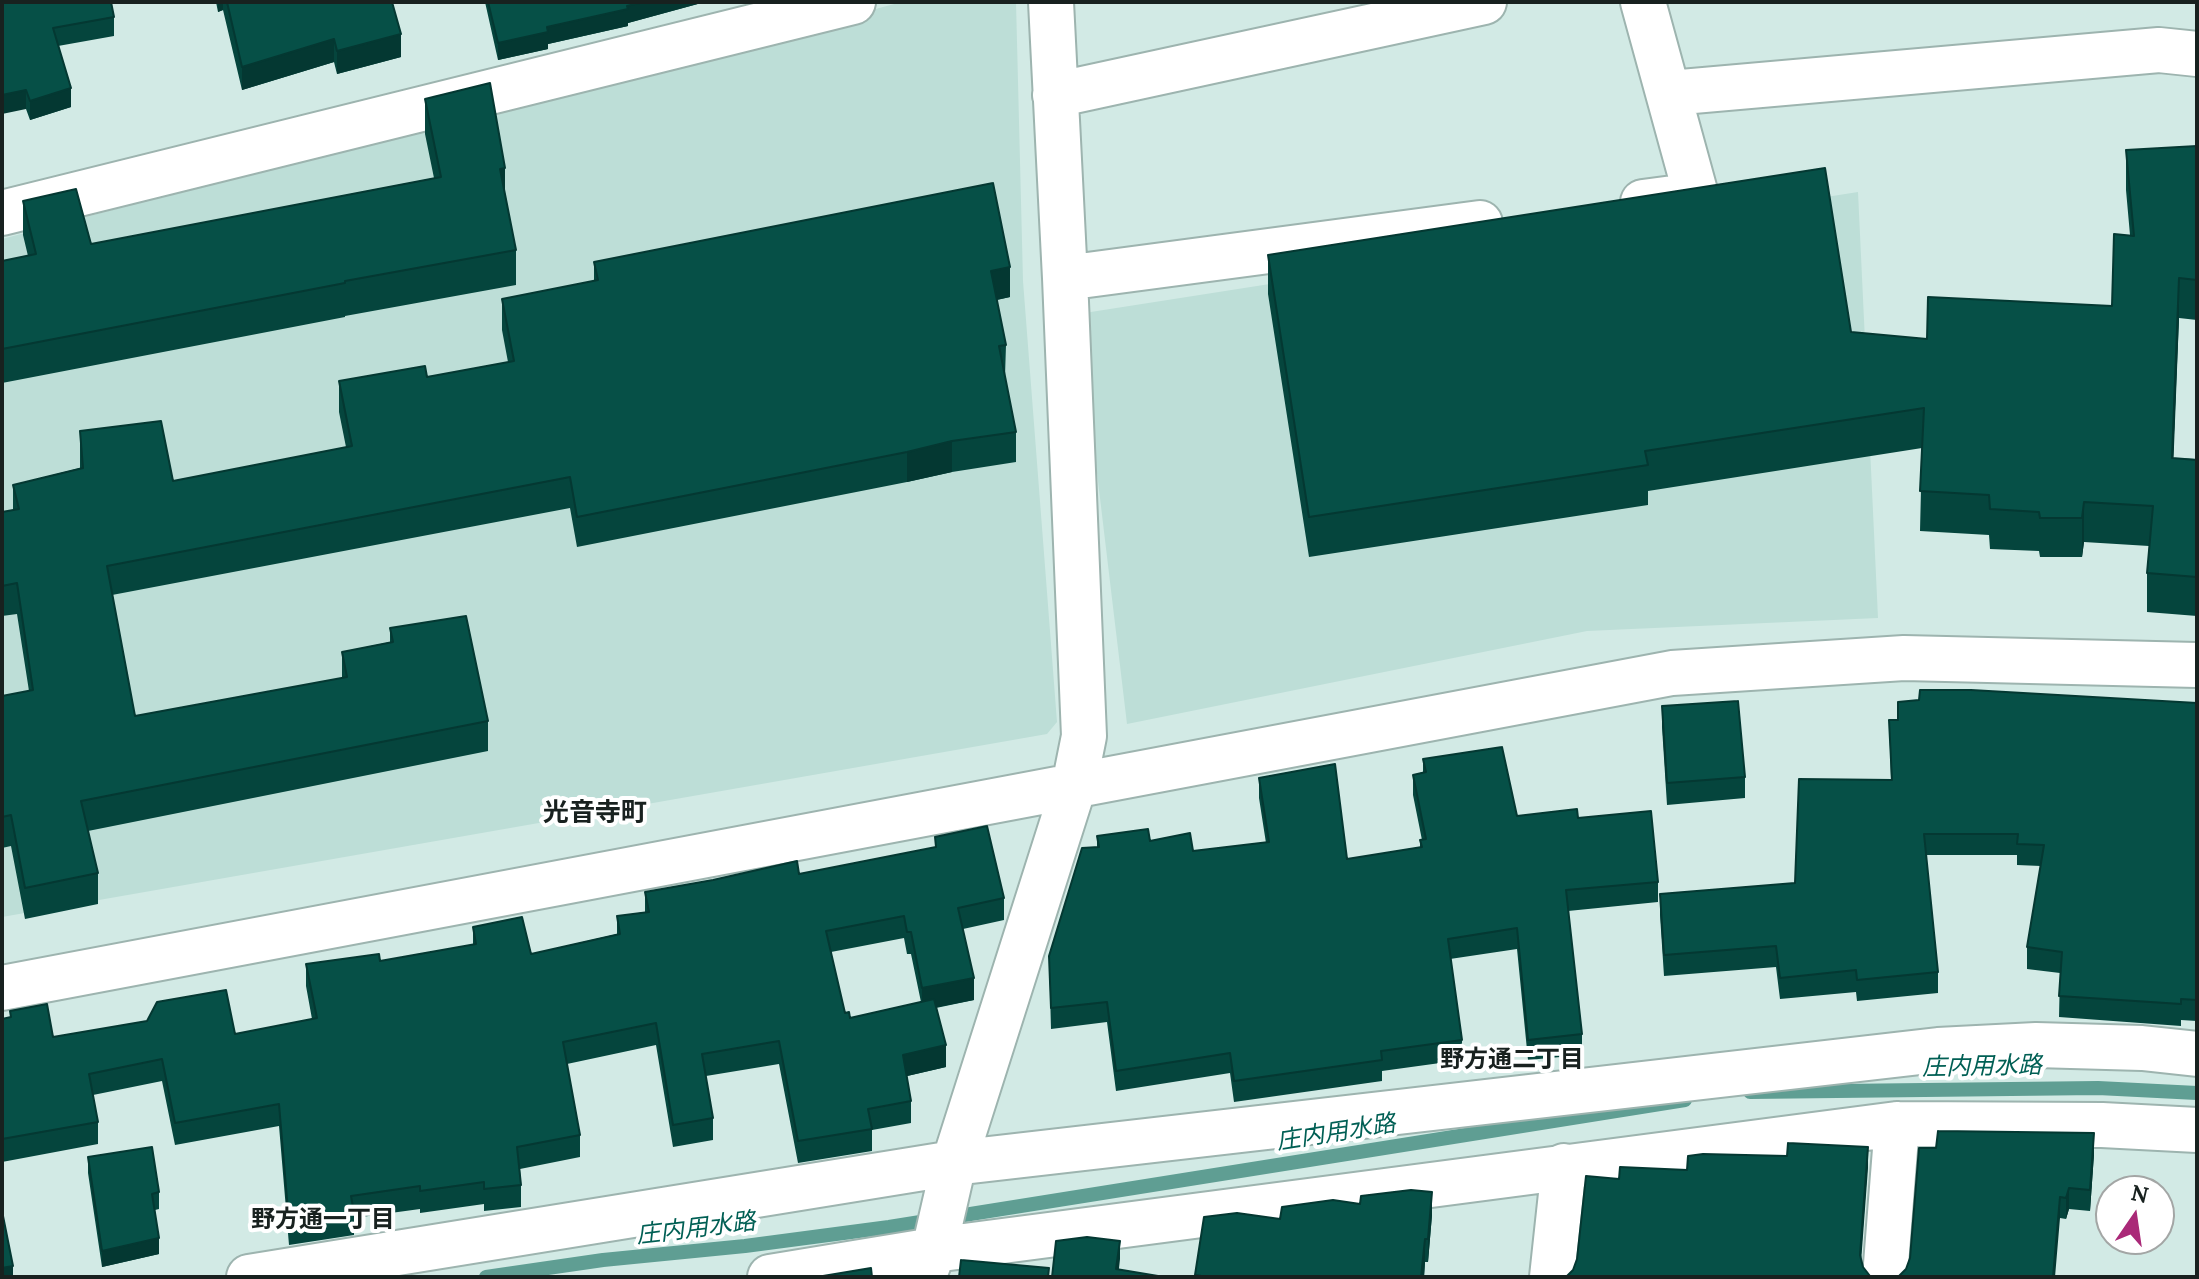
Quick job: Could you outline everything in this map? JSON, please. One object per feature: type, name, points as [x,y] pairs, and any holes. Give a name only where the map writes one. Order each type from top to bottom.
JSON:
[{"type":"street","points":[[2,213],[853,2]]},
{"type":"street","points":[[932,1251],[952,1172],[1074,786],[1084,736],[1051,2]]},
{"type":"street","points":[[1055,95],[1484,2]]},
{"type":"street","points":[[1601,208],[1696,195],[1643,2]]},
{"type":"street","points":[[1670,93],[2159,50],[2197,54]]},
{"type":"street","points":[[1065,278],[1523,218]]},
{"type":"street","points":[[2,988],[1672,673],[1904,658],[2197,665]]},
{"type":"street","points":[[249,1277],[952,1172],[1938,1050],[2036,1045],[2142,1048],[2197,1054]]},
{"type":"street","points":[[1885,1277],[1897,1124]]},
{"type":"street","points":[[770,1277],[932,1251],[1897,1124],[2102,1125],[2197,1130]]},
{"type":"street","points":[[1552,1277],[1564,1166]]},
{"type":"shaded area","points":[[902,2],[1016,2],[1023,281],[1057,722],[1047,734],[2,917],[2,239]]},
{"type":"shaded area","points":[[1858,192],[1878,618],[1587,631],[1127,724],[1078,314]]},
{"type":"building","points":[[2,2],[111,2],[114,17],[53,28],[71,88],[30,101],[26,90],[2,95]]},
{"type":"building","points":[[227,2],[392,2],[401,34],[337,51],[334,39],[242,67]]},
{"type":"building","points":[[488,2],[643,2],[627,6],[628,9],[547,27],[548,32],[498,43]]},
{"type":"building","points":[[490,83],[505,168],[500,169],[516,250],[2,349],[2,261],[36,254],[23,201],[76,189],[91,244],[441,177],[425,99]]},
{"type":"building","points":[[2197,146],[2197,280],[2179,278],[2172,458],[2197,460],[2197,577],[2147,573],[2153,506],[2084,502],[2082,518],[2040,518],[2039,512],[1990,509],[1989,495],[1920,491],[1924,408],[1645,451],[1648,465],[1309,517],[1268,255],[1825,168],[1851,332],[1927,339],[1928,297],[2112,306],[2114,234],[2134,236],[2126,150]]},
{"type":"building","points":[[993,183],[1010,267],[991,271],[1006,345],[999,346],[1016,432],[952,441],[577,517],[570,477],[107,566],[135,716],[347,677],[342,652],[393,642],[390,628],[466,616],[488,721],[81,801],[98,873],[25,888],[11,815],[2,817],[2,696],[33,690],[17,583],[2,586],[2,512],[19,509],[13,485],[83,468],[80,431],[161,421],[173,481],[352,446],[339,381],[425,366],[427,377],[514,361],[502,299],[598,280],[594,262]]},
{"type":"building","points":[[1920,690],[2197,703],[2197,1000],[2181,999],[2181,1004],[2059,996],[2062,952],[2027,947],[2044,845],[2017,844],[2018,834],[1924,834],[1938,972],[1857,980],[1856,970],[1780,978],[1776,946],[1664,955],[1660,894],[1795,883],[1799,779],[1892,780],[1889,720],[1898,720],[1898,702],[1919,700]]},
{"type":"building","points":[[1738,701],[1745,777],[1667,783],[1662,706]]},
{"type":"building","points":[[1502,747],[1517,816],[1577,809],[1578,818],[1651,811],[1658,882],[1566,890],[1582,1034],[1528,1040],[1517,928],[1448,939],[1462,1040],[1381,1051],[1382,1060],[1234,1081],[1230,1053],[1116,1071],[1107,1002],[1051,1008],[1049,956],[1082,848],[1099,847],[1097,836],[1148,829],[1150,841],[1190,833],[1193,851],[1269,842],[1259,778],[1335,764],[1347,859],[1422,847],[1420,840],[1426,839],[1413,775],[1426,772],[1423,759]]},
{"type":"building","points":[[987,826],[1004,898],[958,908],[974,978],[922,988],[911,932],[907,932],[904,916],[826,931],[845,1013],[849,1012],[850,1018],[934,999],[946,1045],[903,1055],[911,1101],[868,1109],[872,1129],[798,1141],[779,1041],[702,1054],[713,1118],[673,1125],[656,1023],[563,1042],[580,1135],[517,1147],[521,1185],[484,1189],[484,1182],[420,1191],[420,1186],[351,1196],[354,1213],[289,1223],[279,1104],[175,1123],[162,1059],[89,1074],[98,1122],[2,1139],[2,1019],[11,1017],[10,1011],[47,1004],[53,1037],[147,1021],[157,1002],[226,990],[235,1034],[317,1018],[306,964],[379,954],[380,961],[476,944],[473,927],[522,917],[531,954],[620,934],[617,916],[649,912],[645,892],[797,861],[799,874],[936,847],[935,837]]},
{"type":"building","points":[[1938,1131],[2094,1133],[2090,1190],[2069,1188],[2066,1198],[2060,1197],[2053,1277],[1898,1277],[1906,1269],[1910,1258],[1919,1148],[1936,1148]]},
{"type":"building","points":[[1788,1143],[1868,1147],[1860,1255],[1863,1267],[1873,1277],[1566,1277],[1577,1259],[1586,1176],[1619,1179],[1620,1167],[1687,1170],[1688,1156],[1703,1154],[1787,1156]]},
{"type":"building","points":[[152,1147],[159,1192],[152,1194],[159,1238],[102,1251],[88,1157]]},
{"type":"building","points":[[1411,1190],[1432,1192],[1421,1277],[1195,1275],[1204,1217],[1237,1213],[1280,1219],[1282,1207],[1333,1200],[1360,1204],[1361,1196]]},
{"type":"building","points":[[2,1211],[13,1266],[2,1268]]},
{"type":"building","points":[[1087,1237],[1120,1241],[1116,1269],[1164,1277],[1052,1277],[1056,1241]]},
{"type":"building","points":[[961,1260],[1049,1268],[1048,1277],[959,1277]]},
{"type":"building","points":[[871,1268],[872,1277],[823,1277],[823,1276]]},
{"type":"waterway","name":"庄内用水路","points":[[1750,1092],[2098,1088],[2197,1093]]},
{"type":"waterway","name":"庄内用水路","points":[[486,1277],[603,1260],[889,1227],[1685,1100]]},
{"type":"district","name":"光音寺町","points":[[595,814]]},
{"type":"district","name":"野方通二丁目","points":[[1512,1060]]},
{"type":"district","name":"野方通一丁目","points":[[323,1220]]}]
